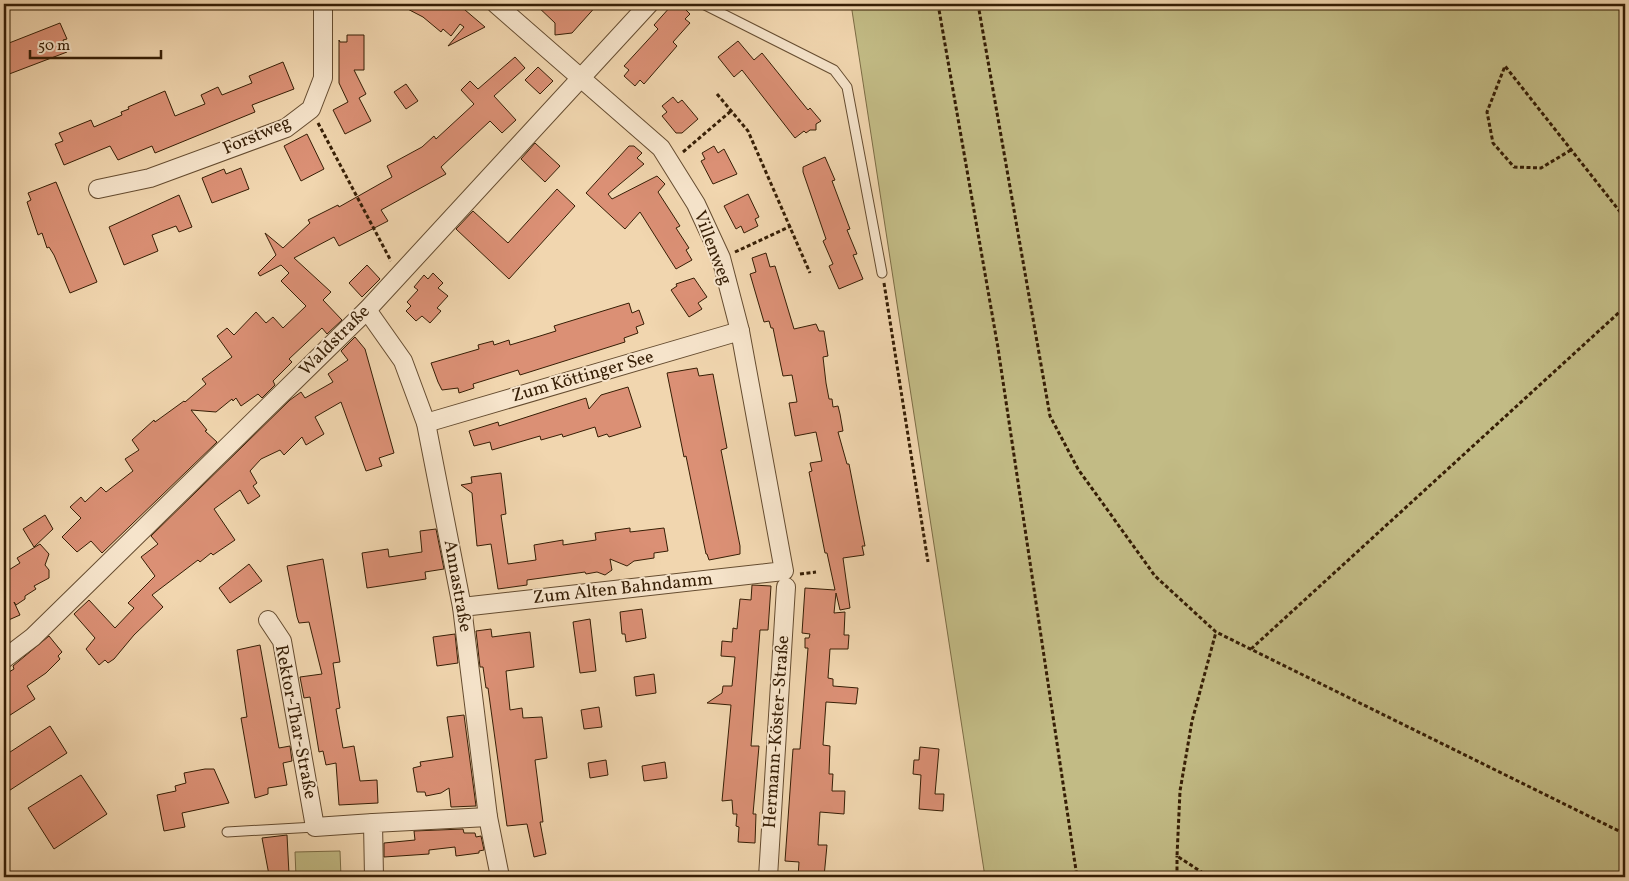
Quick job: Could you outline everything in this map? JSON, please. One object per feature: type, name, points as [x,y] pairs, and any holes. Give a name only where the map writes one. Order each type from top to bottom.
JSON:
[{"type":"street","name":"Forstweg","points":[[98,188],[150,178],[286,128],[311,109],[323,78],[323,4]]},
{"type":"street","name":"Villenweg","points":[[496,4],[661,148],[696,204],[721,258],[740,331],[785,579]]},
{"type":"street","name":"Waldstraße","points":[[4,659],[33,637],[367,310],[648,4]]},
{"type":"street","name":"Annastraße","points":[[367,310],[403,362],[426,423],[462,607],[488,816],[500,877]]},
{"type":"street","name":"Zum Köttinger See","points":[[426,423],[740,331]]},
{"type":"street","name":"Zum Alten Bahndamm","points":[[462,607],[785,579]]},
{"type":"street","name":"Hermann-Köster-Straße","points":[[768,877],[785,579]]},
{"type":"street","name":"Rektor-Thar-Straße","points":[[268,620],[282,641],[315,827]]},
{"type":"street","points":[[315,827],[488,816]]},
{"type":"street","points":[[373,823],[374,877]]},
{"type":"lane","points":[[703,4],[834,70],[847,87],[882,273]]},
{"type":"lane","points":[[227,832],[315,827]]},
{"type":"path","points":[[938,4],[998,348],[1077,877]]},
{"type":"path","points":[[978,4],[1050,416],[1078,469],[1155,576],[1216,632],[1625,834]]},
{"type":"path","points":[[1571,150],[1541,168],[1514,167],[1493,143],[1487,112],[1504,66],[1571,150],[1625,218]]},
{"type":"path","points":[[717,94],[748,131],[810,273]]},
{"type":"path","points":[[311,109],[399,276]]},
{"type":"path","points":[[671,162],[731,111]]},
{"type":"path","points":[[721,258],[791,226]]},
{"type":"path","points":[[882,273],[928,562]]},
{"type":"path","points":[[1252,649],[1625,306]]},
{"type":"path","points":[[1177,877],[1180,791],[1192,721],[1216,632]]},
{"type":"path","points":[[1177,856],[1209,877]]},
{"type":"shaded area","points":[[851,4],[1625,4],[1625,877],[985,877]]},
{"type":"shaded area","points":[[340,851],[341,877],[296,877],[295,852]]},
{"type":"building","points":[[398,4],[458,4],[485,27],[448,46],[464,27],[460,24],[451,36],[443,29],[441,32],[423,17]]},
{"type":"building","points":[[535,4],[598,4],[572,33],[555,35],[555,23]]},
{"type":"building","points":[[680,4],[690,14],[685,19],[690,23],[673,42],[677,46],[644,84],[640,80],[635,86],[624,76],[629,70],[624,66],[658,29],[654,25],[671,6],[675,10]]},
{"type":"building","points":[[60,23],[67,39],[63,40],[67,52],[4,76],[4,45]]},
{"type":"building","points":[[347,35],[364,35],[364,70],[354,70],[366,94],[359,98],[371,121],[345,134],[333,110],[348,102],[339,83],[339,40],[340,42],[347,42]]},
{"type":"building","points":[[738,41],[754,60],[762,53],[808,110],[810,108],[821,121],[816,124],[816,130],[810,130],[806,133],[804,131],[795,138],[742,70],[734,77],[718,57]]},
{"type":"building","points":[[515,57],[525,68],[494,96],[516,120],[502,133],[490,121],[441,167],[446,174],[381,210],[388,221],[339,246],[334,237],[294,258],[331,292],[323,300],[342,320],[327,334],[322,328],[289,359],[292,362],[273,381],[275,385],[262,398],[258,394],[241,406],[236,398],[233,401],[232,399],[216,412],[191,410],[207,430],[205,431],[217,442],[102,553],[91,541],[77,552],[62,537],[81,518],[70,507],[81,497],[85,502],[101,487],[106,492],[133,471],[125,459],[139,450],[132,440],[154,420],[155,422],[185,402],[206,384],[202,379],[232,357],[217,336],[227,328],[234,335],[256,312],[266,323],[273,317],[283,328],[306,306],[281,281],[289,273],[281,265],[260,276],[258,273],[276,255],[265,233],[283,248],[310,223],[308,220],[338,205],[339,207],[392,177],[387,166],[422,147],[434,136],[436,139],[474,104],[461,90],[470,81],[478,89]]},
{"type":"building","points":[[283,62],[294,89],[252,105],[255,112],[155,153],[152,146],[118,160],[110,146],[64,165],[55,144],[63,141],[59,133],[91,120],[94,127],[122,115],[121,112],[129,109],[128,107],[165,91],[175,116],[205,104],[201,95],[218,87],[222,95],[252,83],[249,76]]},
{"type":"building","points":[[538,67],[553,81],[540,94],[525,80]]},
{"type":"building","points":[[406,84],[418,101],[406,109],[394,92]]},
{"type":"building","points":[[673,97],[678,103],[682,100],[698,119],[682,133],[676,133],[662,116],[667,112],[662,106]]},
{"type":"building","points":[[307,134],[324,169],[301,181],[284,146]]},
{"type":"building","points":[[535,143],[560,166],[545,182],[521,159]]},
{"type":"building","points":[[629,146],[634,146],[642,153],[637,158],[644,164],[608,194],[612,199],[657,176],[665,184],[658,192],[680,226],[676,228],[689,248],[686,250],[692,260],[676,269],[640,212],[625,229],[586,193]]},
{"type":"building","points":[[714,146],[718,153],[724,149],[737,174],[713,184],[701,161],[705,159],[702,153]]},
{"type":"building","points":[[825,157],[835,180],[832,181],[850,229],[847,230],[857,254],[853,255],[863,279],[839,289],[829,266],[833,264],[823,241],[826,239],[803,172],[803,167]]},
{"type":"building","points":[[241,168],[249,189],[212,203],[202,178],[224,169],[226,174]]},
{"type":"building","points":[[56,182],[97,282],[70,293],[54,255],[49,247],[47,248],[42,233],[38,235],[27,202],[31,200],[28,193]]},
{"type":"building","points":[[557,189],[575,206],[509,279],[456,229],[473,211],[508,243]]},
{"type":"building","points":[[748,194],[759,217],[755,219],[758,226],[744,233],[741,226],[736,229],[724,206]]},
{"type":"building","points":[[179,195],[192,227],[179,232],[176,226],[152,235],[158,251],[124,265],[109,227]]},
{"type":"building","points":[[766,253],[770,267],[775,266],[794,329],[816,324],[819,331],[824,331],[828,356],[823,357],[829,399],[832,399],[833,407],[838,406],[840,414],[843,431],[838,432],[847,464],[849,464],[865,546],[862,546],[864,555],[843,558],[850,608],[840,610],[836,593],[834,613],[845,612],[844,635],[849,635],[848,649],[830,649],[828,678],[833,679],[833,686],[858,688],[856,704],[826,702],[823,745],[830,746],[829,774],[833,774],[832,791],[845,791],[844,814],[820,812],[818,845],[827,845],[824,877],[798,877],[799,862],[785,861],[793,749],[800,749],[808,648],[805,648],[805,638],[809,638],[810,634],[802,633],[805,588],[835,590],[827,553],[825,553],[809,472],[812,471],[810,463],[822,461],[816,432],[795,436],[789,403],[797,402],[792,375],[783,376],[773,328],[771,328],[769,321],[764,322],[750,274],[756,272],[752,258]]},
{"type":"building","points":[[367,265],[380,279],[362,297],[349,283]]},
{"type":"building","points":[[433,273],[443,283],[438,288],[448,296],[437,308],[441,311],[430,323],[422,316],[416,321],[406,311],[411,306],[407,302],[418,290],[414,287],[424,275],[428,279]]},
{"type":"building","points":[[694,278],[707,297],[698,303],[702,309],[689,317],[671,290],[677,286],[676,284]]},
{"type":"building","points":[[629,303],[632,313],[639,310],[644,324],[636,327],[638,333],[624,338],[625,342],[520,375],[518,370],[473,384],[474,388],[459,393],[458,388],[442,390],[431,363],[479,349],[478,345],[493,341],[494,345],[509,340],[510,345],[540,336],[556,331],[554,326]]},
{"type":"building","points":[[355,337],[365,349],[394,453],[379,458],[382,466],[366,471],[341,402],[315,417],[324,434],[306,445],[302,437],[284,455],[280,450],[261,459],[250,471],[257,483],[253,486],[260,496],[248,504],[240,490],[214,509],[235,540],[213,555],[211,553],[200,562],[198,560],[152,595],[163,607],[134,635],[114,659],[108,663],[105,660],[99,665],[86,649],[95,638],[74,614],[89,600],[115,628],[134,608],[128,603],[155,576],[141,557],[158,544],[151,536],[290,400],[301,392],[305,398],[333,382],[328,374],[348,360],[341,351]]},
{"type":"building","points":[[697,368],[699,376],[713,374],[727,448],[721,450],[740,546],[740,554],[709,560],[706,554],[686,456],[684,457],[667,373]]},
{"type":"building","points":[[628,387],[641,427],[609,437],[607,434],[598,437],[595,427],[563,437],[562,434],[541,440],[540,436],[492,450],[490,442],[474,446],[469,431],[498,422],[499,426],[586,398],[589,409],[601,395]]},
{"type":"building","points":[[501,473],[506,514],[501,515],[508,564],[536,560],[534,545],[563,540],[563,545],[596,540],[595,533],[630,528],[630,532],[664,528],[668,551],[654,553],[654,558],[634,561],[627,566],[610,559],[612,570],[605,575],[597,572],[586,574],[585,572],[527,580],[527,585],[498,589],[491,544],[477,546],[472,493],[461,485],[472,483],[471,477]]},
{"type":"building","points":[[45,515],[53,529],[34,547],[23,529]]},
{"type":"building","points":[[436,529],[444,569],[425,572],[426,579],[367,588],[362,553],[388,549],[389,557],[422,552],[420,531]]},
{"type":"building","points":[[40,544],[49,554],[45,565],[49,570],[49,578],[34,586],[36,589],[25,596],[25,599],[16,605],[14,602],[20,615],[4,622],[4,577],[8,586],[8,584],[4,573],[20,563],[17,558]]},
{"type":"building","points":[[323,559],[340,662],[333,663],[340,708],[336,709],[343,748],[354,746],[360,781],[377,780],[378,803],[339,805],[336,763],[326,765],[323,751],[319,752],[310,697],[304,698],[300,677],[322,674],[309,622],[299,623],[297,617],[287,566]]},
{"type":"building","points":[[249,564],[262,581],[230,603],[219,588]]},
{"type":"building","points":[[752,585],[771,586],[768,630],[760,630],[751,746],[759,746],[753,814],[756,814],[755,843],[738,842],[739,827],[736,826],[737,814],[733,814],[732,800],[722,801],[731,705],[707,703],[722,693],[723,686],[732,686],[735,657],[721,656],[722,641],[732,642],[733,628],[737,629],[740,599],[751,600]]},
{"type":"building","points":[[642,609],[646,638],[626,642],[625,634],[622,634],[620,612]]},
{"type":"building","points":[[590,619],[596,671],[580,673],[573,622]]},
{"type":"building","points":[[491,629],[492,637],[530,632],[534,667],[506,671],[510,710],[522,708],[523,718],[542,717],[547,758],[535,760],[543,822],[540,822],[546,854],[534,857],[527,824],[507,826],[488,688],[486,688],[483,667],[480,667],[476,631]]},
{"type":"building","points":[[455,634],[458,663],[437,666],[433,637]]},
{"type":"building","points":[[49,636],[62,652],[58,656],[60,659],[46,673],[27,686],[35,699],[4,719],[4,675],[14,669],[13,666]]},
{"type":"building","points":[[260,645],[279,748],[290,746],[292,761],[283,763],[287,785],[268,788],[268,794],[255,798],[241,718],[247,717],[237,650]]},
{"type":"building","points":[[654,674],[656,693],[636,696],[634,677]]},
{"type":"building","points":[[599,707],[602,727],[584,729],[581,710]]},
{"type":"building","points":[[464,715],[476,806],[451,807],[449,788],[441,793],[426,796],[425,792],[417,792],[413,768],[421,766],[420,762],[453,757],[447,717]]},
{"type":"building","points":[[50,726],[67,753],[4,794],[4,756]]},
{"type":"building","points":[[920,747],[939,749],[935,794],[944,794],[943,811],[919,809],[921,775],[913,774],[914,760],[919,760]]},
{"type":"building","points":[[606,760],[608,775],[590,778],[588,763]]},
{"type":"building","points":[[665,762],[667,778],[644,781],[642,766]]},
{"type":"building","points":[[214,769],[229,803],[182,813],[185,827],[164,831],[157,795],[176,791],[175,786],[186,783],[184,773]]},
{"type":"building","points":[[81,775],[107,814],[54,849],[28,808]]},
{"type":"building","points":[[463,829],[464,833],[475,833],[476,837],[481,836],[484,850],[479,851],[479,853],[456,856],[455,847],[429,850],[429,854],[384,857],[384,843],[415,840],[414,831]]},
{"type":"building","points":[[287,835],[289,874],[269,875],[262,838]]}]
